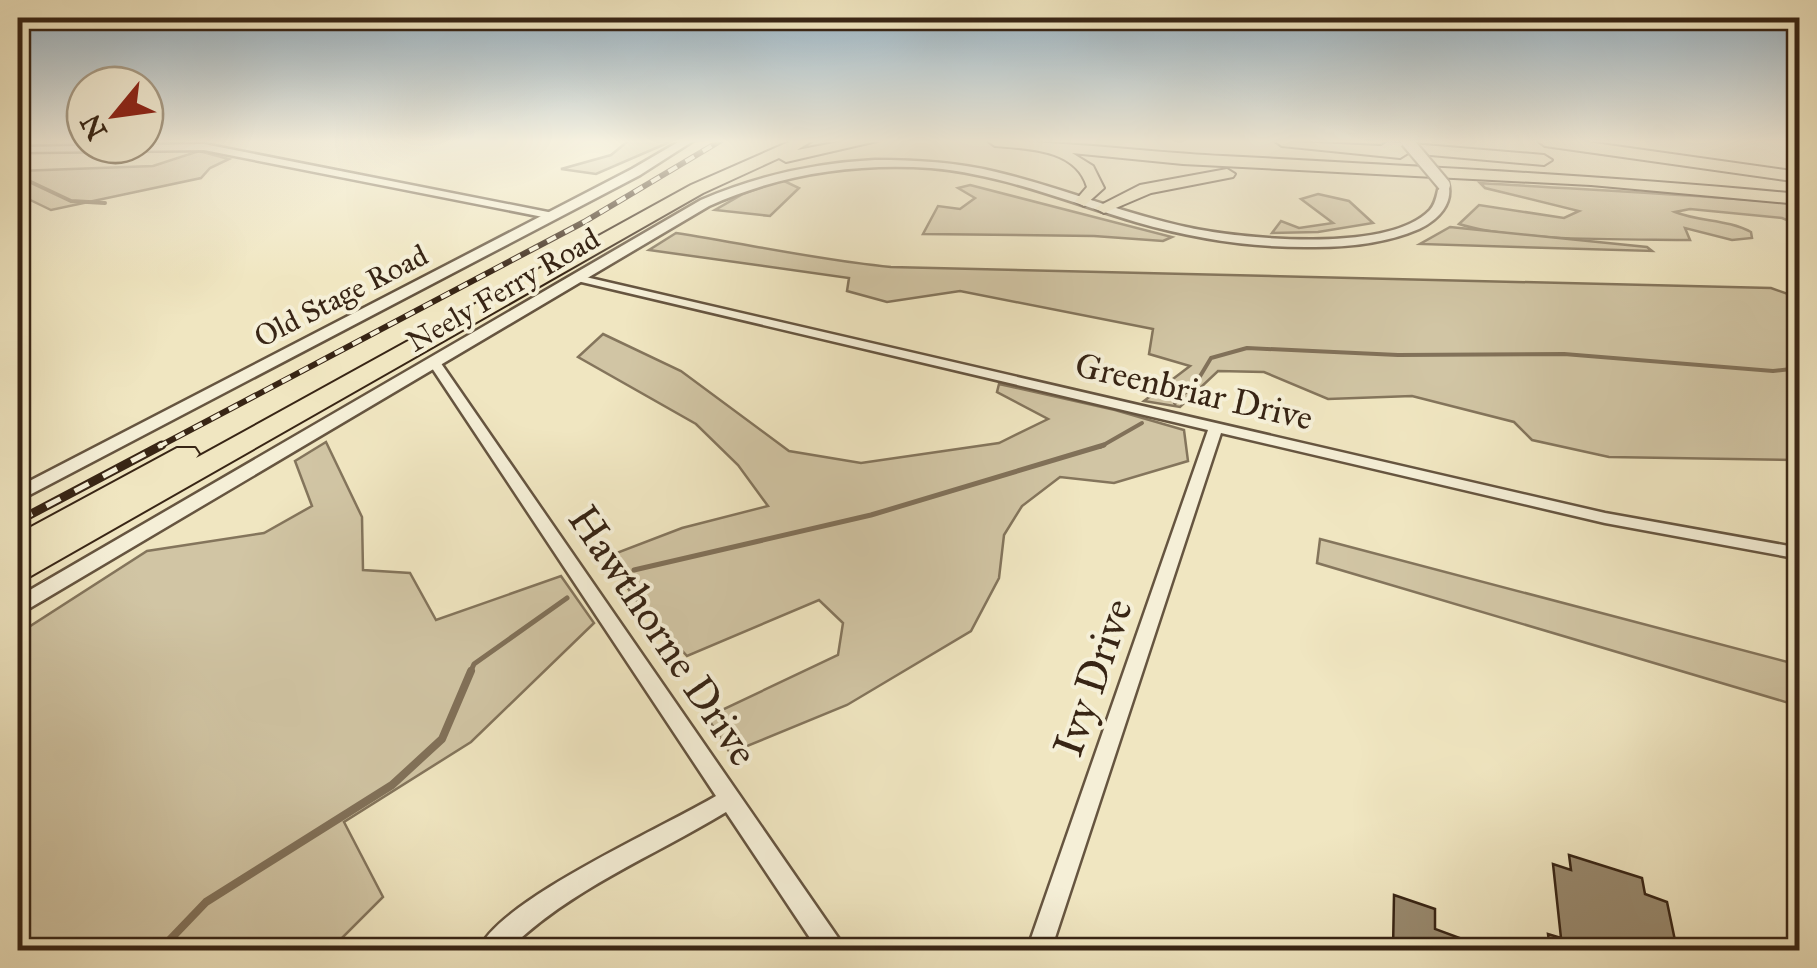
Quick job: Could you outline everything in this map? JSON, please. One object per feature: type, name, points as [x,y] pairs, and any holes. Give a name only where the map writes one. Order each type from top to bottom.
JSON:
[{"type":"highway","points":[[18,546],[675,186]]},
{"type":"highway","points":[[18,570],[707,186]]},
{"type":"highway","points":[[1084,201],[1095,192],[1096,186]]},
{"type":"highway","points":[[1104,208],[1163,186]]},
{"type":"highway","points":[[1674,186],[1799,194]]},
{"type":"highway","points":[[1713,186],[1799,194]]},
{"type":"highway","points":[[1723,186],[1799,194]]},
{"type":"street","points":[[402,186],[553,216]]},
{"type":"street","name":"Old Stage Road","points":[[18,495],[607,186]]},
{"type":"street","name":"Neely Ferry Road","points":[[18,607],[577,278],[742,186]]},
{"type":"street","name":"Neely Ferry Road","points":[[1029,186],[1208,236],[1269,243],[1326,243],[1376,237],[1415,226],[1437,210],[1444,198],[1444,186]]},
{"type":"street","name":"Greenbriar Drive","points":[[577,278],[1642,527],[1800,554]]},
{"type":"street","name":"Hawthorne Drive","points":[[434,362],[832,950]]},
{"type":"street","name":"Ivy Drive","points":[[1039,950],[1216,427]]},
{"type":"street","points":[[491,950],[530,914],[561,893],[730,798]]},
{"type":"shaded area","points":[[18,186],[163,186],[51,210],[18,194]]},
{"type":"shaded area","points":[[765,186],[799,188],[770,216],[715,210]]},
{"type":"shaded area","points":[[975,186],[1172,237],[1163,241],[923,234],[938,206],[960,209],[975,198],[958,188]]},
{"type":"shaded area","points":[[1533,186],[1799,204],[1799,225],[1782,218],[1690,209],[1675,212],[1742,228],[1751,232],[1752,238],[1732,240],[1685,228],[1690,240],[1573,238],[1510,234],[1459,224],[1479,205],[1564,218],[1579,211],[1485,188]]},
{"type":"shaded area","points":[[1318,194],[1349,201],[1373,223],[1318,232],[1272,233],[1281,221],[1299,228],[1333,223],[1301,199]]},
{"type":"shaded area","points":[[1450,227],[1647,247],[1652,251],[1420,244]]},
{"type":"shaded area","points":[[676,233],[891,267],[1771,288],[1799,298],[1799,460],[1609,457],[1532,440],[1514,422],[1412,396],[1328,399],[1264,372],[1218,371],[1180,407],[1144,401],[1190,366],[1149,354],[1153,329],[960,291],[887,302],[847,291],[849,278],[649,250]]},
{"type":"shaded area","points":[[603,334],[681,371],[789,451],[861,463],[999,443],[1048,419],[997,392],[999,384],[1184,430],[1188,461],[1114,483],[1060,477],[1022,506],[1004,535],[999,578],[971,631],[847,705],[730,753],[707,717],[838,655],[843,623],[819,600],[687,656],[636,600],[606,557],[682,528],[768,506],[738,465],[696,424],[578,357]]},
{"type":"shaded area","points":[[326,442],[362,517],[363,570],[410,573],[436,620],[561,576],[594,623],[471,742],[344,822],[383,897],[330,950],[18,950],[18,634],[147,551],[264,533],[312,506],[295,461]]},
{"type":"shaded area","points":[[1320,539],[1799,665],[1799,706],[1317,563]]},
{"type":"building","points":[[1569,855],[1642,878],[1645,894],[1667,902],[1677,950],[1550,950],[1548,934],[1561,938],[1553,864],[1571,870]]},
{"type":"building","points":[[1394,895],[1435,909],[1435,929],[1492,950],[1393,950]]},
{"type":"waterway","points":[[40,186],[71,201],[105,203]]},
{"type":"waterway","points":[[1175,403],[1199,378],[1211,358],[1247,348],[1398,355],[1564,354],[1773,371],[1800,368]]},
{"type":"waterway","points":[[1103,445],[1142,423]]},
{"type":"waterway","points":[[634,570],[871,515],[1103,445]]},
{"type":"waterway","points":[[470,673],[474,664],[567,598]]},
{"type":"waterway","points":[[160,950],[206,902],[392,785],[442,739],[471,671]]},
{"type":"railway","points":[[158,447],[584,222],[644,186]]},
{"type":"railway","points":[[18,521],[162,445]]}]
